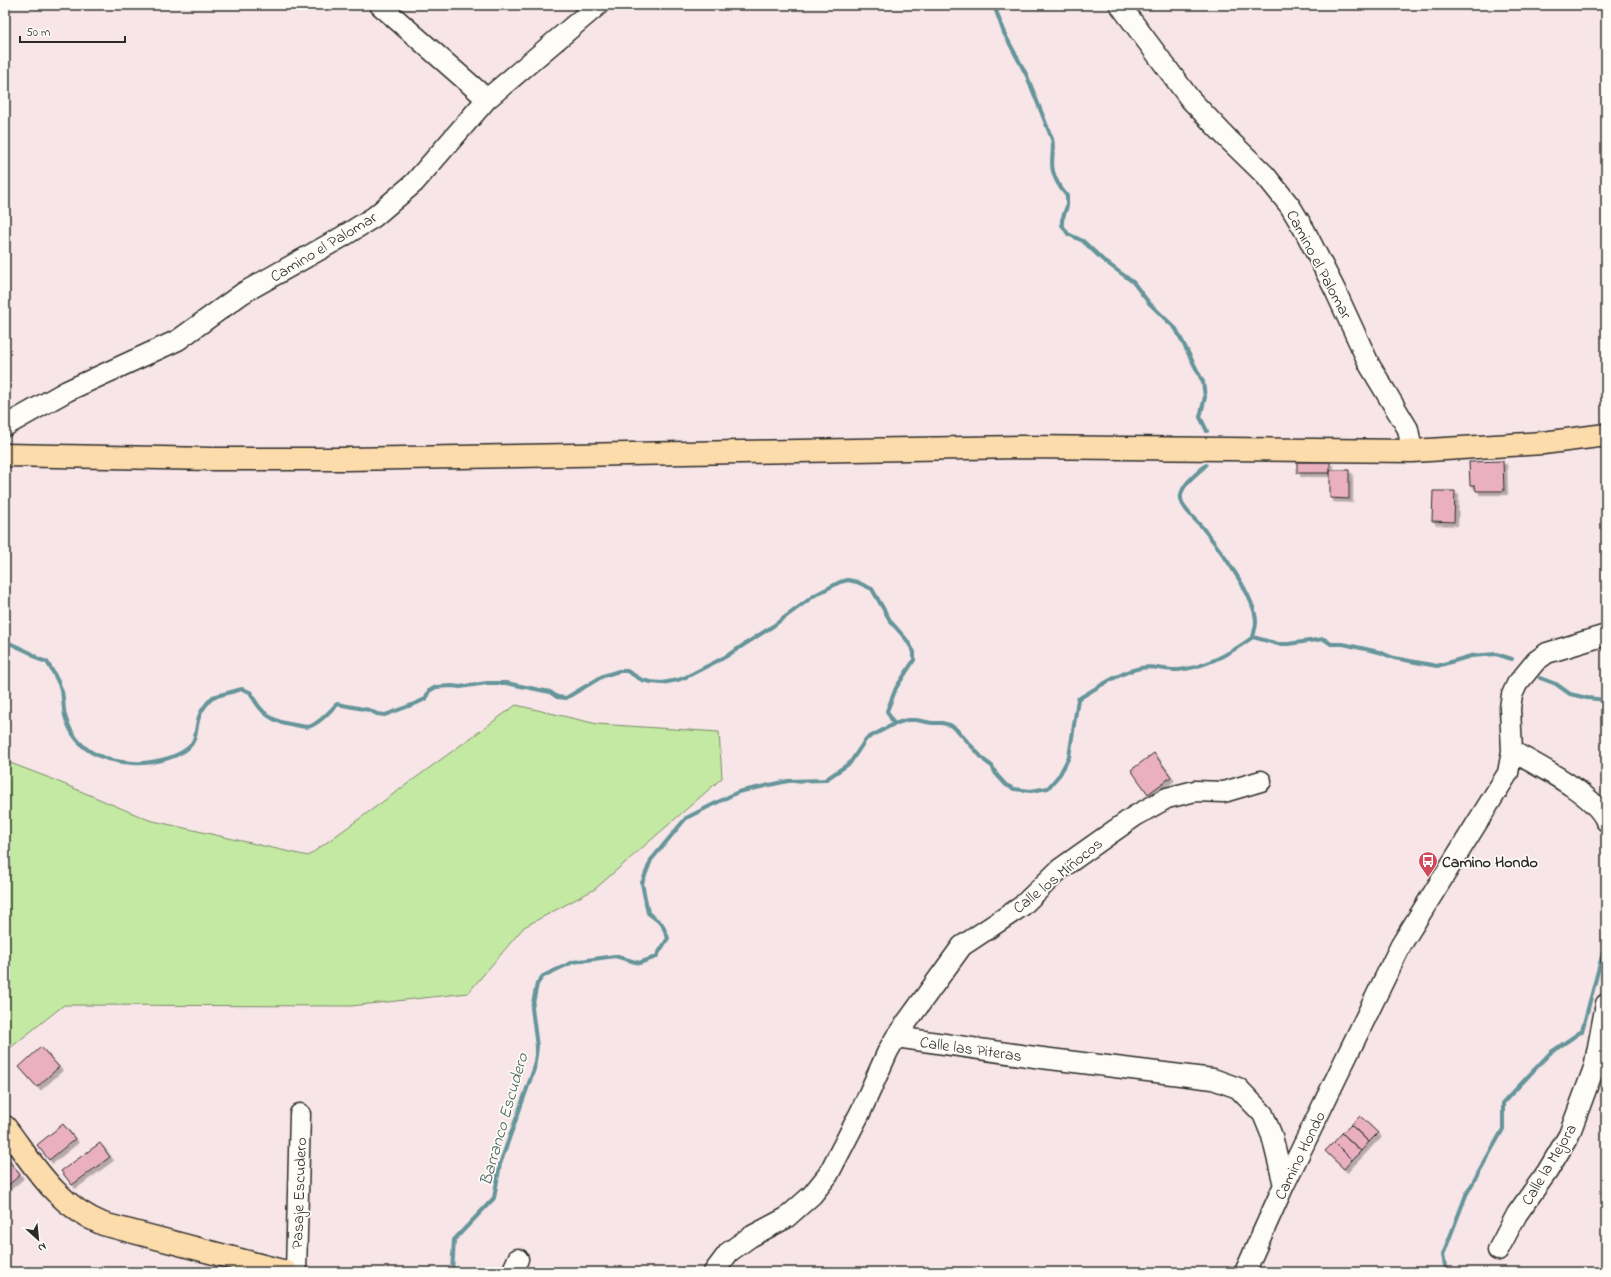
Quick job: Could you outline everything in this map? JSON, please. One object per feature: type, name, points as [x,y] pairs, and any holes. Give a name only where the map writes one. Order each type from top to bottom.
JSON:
[{"type":"main road","points":[[5,455],[212,459],[331,459],[1020,448],[1412,450],[1543,443],[1606,435]]},
{"type":"main road","points":[[5,1126],[54,1192],[64,1202],[90,1219],[103,1224],[286,1272]]},
{"type":"street","points":[[380,5],[487,99]]},
{"type":"street","name":"Camino el Palomar","points":[[5,426],[67,392],[178,340],[243,293],[342,238],[374,217],[414,183],[487,99],[598,5]]},
{"type":"street","name":"Camino el Palomar","points":[[1120,5],[1190,99],[1265,175],[1290,206],[1305,231],[1335,290],[1370,366],[1408,430],[1412,450]]},
{"type":"street","name":"Camino Hondo","points":[[1245,1272],[1284,1186],[1401,945],[1508,773],[1512,751],[1510,708],[1512,695],[1517,684],[1536,661],[1547,653],[1606,635]]},
{"type":"street","points":[[1512,751],[1586,796],[1605,815]]},
{"type":"street","name":"Calle los Miñocos","points":[[896,1037],[962,946],[1022,906],[1060,869],[1135,816],[1167,798],[1195,791],[1224,792],[1261,781]]},
{"type":"street","name":"Calle la Mejora","points":[[1498,1250],[1517,1214],[1547,1172],[1569,1135],[1594,1068],[1606,1004]]},
{"type":"street","points":[[714,1272],[729,1252],[750,1237],[786,1218],[812,1195],[828,1175],[862,1111],[888,1051],[896,1037]]},
{"type":"street","name":"Calle las Piteras","points":[[896,1037],[1042,1058],[1214,1079],[1238,1088],[1263,1114],[1272,1136],[1284,1186]]},
{"type":"street","name":"Pasaje Escudero","points":[[296,1272],[300,1114]]},
{"type":"green space","points":[[516,705],[597,724],[719,732],[722,778],[595,889],[524,927],[468,993],[351,1006],[64,1005],[5,1052],[5,761],[149,820],[308,856]]},
{"type":"building","points":[[1503,461],[1504,491],[1476,491],[1475,485],[1470,485],[1469,462]]},
{"type":"building","points":[[1297,462],[1330,462],[1330,473],[1297,473]]},
{"type":"building","points":[[1330,470],[1349,470],[1349,499],[1330,498]]},
{"type":"building","points":[[1433,491],[1455,491],[1454,522],[1432,521]]},
{"type":"building","points":[[1154,753],[1171,777],[1148,794],[1131,770]]},
{"type":"building","points":[[41,1047],[59,1067],[37,1087],[19,1067]]},
{"type":"building","points":[[1360,1116],[1378,1133],[1369,1142],[1351,1125]]},
{"type":"building","points":[[63,1124],[75,1139],[49,1160],[37,1145]]},
{"type":"building","points":[[1351,1125],[1369,1142],[1361,1151],[1342,1133]]},
{"type":"building","points":[[1342,1133],[1361,1151],[1352,1160],[1334,1142]]},
{"type":"building","points":[[1334,1142],[1352,1160],[1344,1169],[1325,1151]]},
{"type":"building","points":[[100,1143],[110,1157],[72,1185],[61,1171]]},
{"type":"building","points":[[5,1156],[20,1175],[5,1188]]},
{"type":"waterway","points":[[994,5],[1004,33],[1027,76],[1052,139],[1053,171],[1058,184],[1067,196],[1067,206],[1062,220],[1062,225],[1068,234],[1083,241],[1103,260],[1133,282],[1149,303],[1176,329],[1203,382],[1205,397],[1200,417],[1207,431]]},
{"type":"waterway","points":[[1206,465],[1191,478],[1185,486],[1181,495],[1182,504],[1217,547],[1235,573],[1250,599],[1256,622],[1253,637]]},
{"type":"waterway","points":[[5,641],[31,653],[38,659],[47,662],[61,688],[65,716],[71,730],[84,746],[101,757],[111,760],[147,763],[169,758],[183,752],[191,745],[195,737],[200,714],[209,701],[213,697],[242,689],[250,692],[258,706],[268,716],[287,724],[307,727],[318,722],[337,704],[369,710],[377,714],[385,715],[425,699],[429,691],[436,687],[460,687],[487,683],[506,683],[550,692],[557,697],[566,698],[603,676],[619,671],[627,671],[642,680],[651,682],[662,683],[678,680],[725,657],[773,626],[815,595],[840,582],[848,580],[857,582],[872,589],[891,622],[906,639],[914,652],[914,660],[896,688],[887,711],[894,724]]},
{"type":"waterway","name":"Barranco Escudero","points":[[452,1272],[454,1240],[494,1198],[500,1164],[534,1069],[537,1047],[532,1008],[537,984],[543,976],[573,962],[615,956],[639,963],[656,957],[668,938],[662,924],[648,913],[642,883],[651,860],[686,818],[738,792],[788,781],[825,780],[850,763],[866,739],[894,724],[907,720],[950,725],[957,730],[985,761],[992,766],[996,774],[1006,785],[1014,789],[1031,791],[1048,788],[1060,774],[1069,757],[1078,699],[1109,681],[1134,670],[1146,667],[1178,670],[1188,669],[1208,663],[1236,649],[1253,637],[1278,644],[1324,639],[1331,644],[1343,644],[1379,652],[1394,658],[1437,666],[1471,656],[1496,654],[1512,659]]},
{"type":"waterway","points":[[1540,678],[1556,684],[1570,694],[1606,700]]},
{"type":"waterway","points":[[1446,1272],[1443,1255],[1466,1195],[1503,1129],[1503,1103],[1550,1053],[1582,1031],[1606,941]]},
{"type":"place","name":"Camino Hondo","points":[[1428,878]]}]
